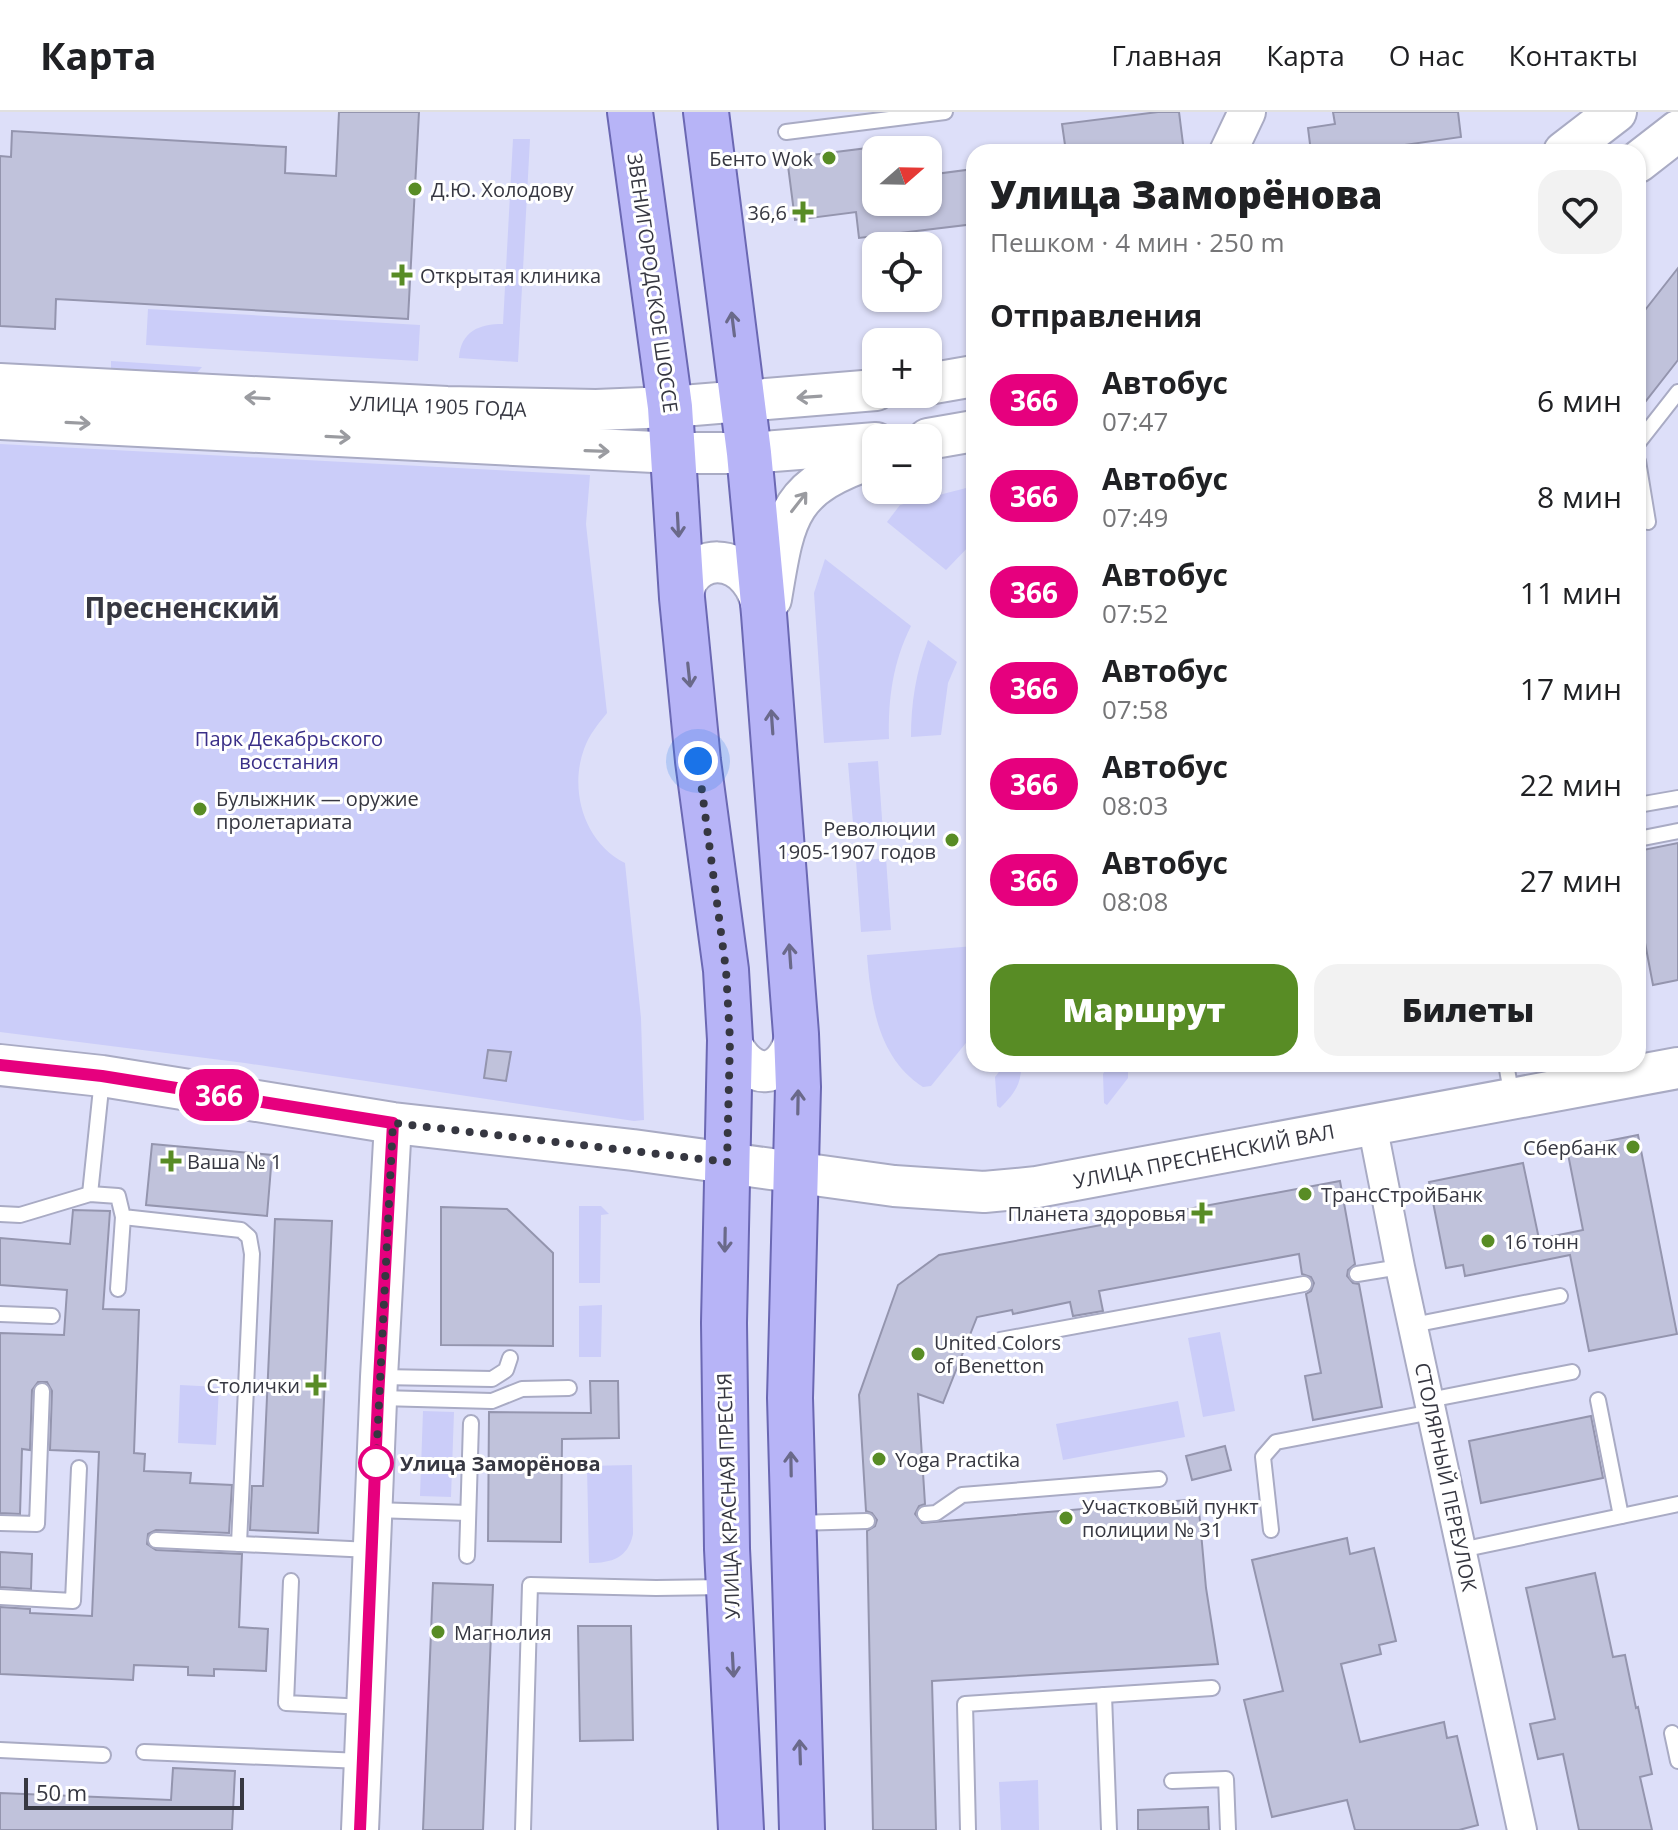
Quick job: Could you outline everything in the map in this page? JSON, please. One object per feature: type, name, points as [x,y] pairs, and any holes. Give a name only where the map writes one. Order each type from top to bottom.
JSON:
[{"type":"main road","name":"ЗВЕНИГОРОДСКОЕ ШОССЕ","points":[[630,112],[670,407],[682,598]]},
{"type":"main road","points":[[706,112],[749,453],[796,1034],[797,1171],[790,1398],[802,1830]]},
{"type":"main road","points":[[1574,144],[1616,112]]},
{"type":"main road","points":[[1646,156],[1678,131]]},
{"type":"main road","points":[[942,382],[966,377]]},
{"type":"main road","name":"УЛИЦА 1905 ГОДА","points":[[0,384],[447,407],[596,410],[862,391]]},
{"type":"main road","name":"УЛИЦА 1905 ГОДА","points":[[0,419],[674,453],[749,453],[862,444]]},
{"type":"main road","points":[[942,437],[966,432]]},
{"type":"main road","points":[[765,622],[780,544],[787,519],[797,502],[812,487],[862,463]]},
{"type":"main road","points":[[682,598],[688,580],[697,570],[706,564],[728,563],[750,579],[758,593],[765,622]]},
{"type":"main road","name":"УЛИЦА КРАСНАЯ ПРЕСНЯ","points":[[682,598],[698,761],[726,970],[730,1040],[724,1323],[729,1587],[741,1830]]},
{"type":"main road","points":[[730,1040],[744,1065],[756,1071],[772,1070],[785,1062],[793,1050],[796,1034]]},
{"type":"main road","name":"УЛИЦА ПРЕСНЕНСКИЙ ВАЛ","points":[[0,1065],[102,1076],[393,1123],[727,1162],[894,1186],[984,1192],[1037,1187],[1372,1124],[1510,1081],[1611,1072]]},
{"type":"main road","name":"УЛИЦА ПРЕСНЕНСКИЙ ВАЛ","points":[[1646,1069],[1678,1068]]},
{"type":"street","points":[[1232,144],[1247,112]]},
{"type":"street","points":[[360,1830],[393,1123]]},
{"type":"street","name":"СТОЛЯРНЫЙ ПЕРЕУЛОК","points":[[1372,1124],[1522,1830]]},
{"type":"lane","points":[[786,132],[945,112]]},
{"type":"lane","points":[[1646,433],[1678,392]]},
{"type":"lane","points":[[1646,510],[1648,522]]},
{"type":"lane","points":[[1646,804],[1678,798]]},
{"type":"lane","points":[[1646,837],[1678,831]]},
{"type":"lane","points":[[90,1194],[102,1076]]},
{"type":"lane","points":[[0,1214],[20,1215],[90,1194],[118,1196],[123,1217],[118,1289]]},
{"type":"lane","points":[[123,1217],[241,1230],[249,1237],[252,1254],[239,1544]]},
{"type":"lane","points":[[1357,1274],[1400,1267]]},
{"type":"lane","points":[[1000,1340],[1304,1284]]},
{"type":"lane","points":[[1413,1325],[1560,1296]]},
{"type":"lane","points":[[0,1314],[52,1316]]},
{"type":"lane","points":[[379,1388],[484,1380],[499,1376],[506,1370],[510,1358]]},
{"type":"lane","points":[[1271,1530],[1263,1457],[1276,1442],[1572,1372]]},
{"type":"lane","points":[[379,1388],[492,1401],[522,1389],[569,1388]]},
{"type":"lane","points":[[0,1523],[37,1524],[42,1391]]},
{"type":"lane","points":[[1598,1400],[1621,1516]]},
{"type":"lane","points":[[467,1556],[471,1423]]},
{"type":"lane","points":[[0,1597],[73,1601],[79,1468]]},
{"type":"lane","points":[[925,1514],[936,1513],[962,1495],[1159,1479]]},
{"type":"lane","points":[[1461,1550],[1678,1504]]},
{"type":"lane","points":[[374,1510],[468,1513]]},
{"type":"lane","points":[[792,1524],[867,1521]]},
{"type":"lane","points":[[156,1540],[372,1550]]},
{"type":"lane","points":[[291,1581],[286,1703],[365,1707]]},
{"type":"lane","points":[[523,1830],[530,1585],[729,1587]]},
{"type":"lane","points":[[968,1830],[965,1704],[1212,1688]]},
{"type":"lane","points":[[1104,1695],[1109,1830]]},
{"type":"lane","points":[[1672,1733],[1678,1761]]},
{"type":"lane","points":[[0,1750],[103,1755]]},
{"type":"lane","points":[[144,1752],[363,1761]]},
{"type":"lane","points":[[1172,1781],[1226,1779],[1228,1830]]},
{"type":"green space","points":[[513,139],[530,139],[518,362],[459,358],[467,335],[479,328],[503,324]]},
{"type":"green space","points":[[148,309],[420,325],[418,361],[146,345]]},
{"type":"green space","points":[[111,361],[202,367],[193,377],[111,372]]},
{"type":"green space","name":"Парк Декабрьского восстания","points":[[0,444],[590,475],[586,524],[607,713],[584,749],[578,781],[590,829],[599,843],[625,863],[641,1018],[644,1120],[634,1121],[245,1063],[0,1032]]},
{"type":"green space","points":[[966,488],[966,549],[946,570],[887,522],[900,505],[942,504],[942,494]]},
{"type":"green space","points":[[825,559],[911,626],[893,681],[889,739],[824,743],[814,593]]},
{"type":"green space","points":[[928,640],[957,662],[948,683],[941,735],[911,737],[915,688]]},
{"type":"green space","points":[[878,761],[883,833],[854,835],[848,763]]},
{"type":"green space","points":[[886,858],[891,930],[861,932],[856,861]]},
{"type":"green space","points":[[966,947],[966,1043],[931,1086],[923,1087],[908,1075],[887,1046],[871,993],[867,955]]},
{"type":"green space","points":[[999,1072],[1021,1072],[1016,1088],[1000,1108],[997,1106],[995,1077]]},
{"type":"green space","points":[[1128,1072],[1128,1078],[1107,1105],[1104,1103],[1103,1074]]},
{"type":"green space","points":[[579,1206],[601,1206],[609,1214],[601,1215],[600,1283],[579,1283]]},
{"type":"green space","points":[[602,1305],[601,1357],[579,1357],[579,1306]]},
{"type":"green space","points":[[1220,1332],[1235,1411],[1203,1417],[1188,1338]]},
{"type":"green space","points":[[180,1385],[219,1387],[216,1445],[178,1443]]},
{"type":"green space","points":[[1178,1401],[1185,1437],[1063,1460],[1056,1424]]},
{"type":"green space","points":[[423,1411],[454,1412],[451,1497],[420,1496]]},
{"type":"green space","points":[[632,1465],[631,1542],[618,1558],[589,1563],[587,1466]]},
{"type":"green space","points":[[1038,1780],[1039,1830],[1001,1830],[999,1782]]},
{"type":"building","points":[[339,112],[419,112],[408,319],[56,299],[55,329],[0,326],[0,156],[11,157],[12,131],[286,147],[285,173],[336,176]]},
{"type":"building","points":[[1179,112],[1183,144],[1065,144],[1062,124]]},
{"type":"building","points":[[1333,112],[1458,112],[1461,137],[1411,144],[1310,144],[1308,128],[1335,124]]},
{"type":"building","points":[[862,149],[862,216],[942,216],[942,173],[966,170],[966,225],[908,232],[862,232],[862,238],[859,238],[856,212],[795,220],[787,158]]},
{"type":"building","points":[[1678,268],[1678,360],[1646,401],[1646,309]]},
{"type":"building","points":[[1678,843],[1678,980],[1653,985],[1646,948],[1646,849]]},
{"type":"building","points":[[488,1050],[511,1052],[506,1081],[484,1078]]},
{"type":"building","points":[[1638,1135],[1677,1334],[1589,1351],[1570,1255],[1465,1276],[1463,1265],[1446,1268],[1429,1182],[1523,1163],[1539,1239],[1583,1230],[1567,1149]]},
{"type":"building","points":[[152,1144],[272,1155],[267,1216],[146,1205]]},
{"type":"building","points":[[1340,1181],[1355,1264],[1348,1270],[1347,1276],[1353,1283],[1359,1284],[1382,1407],[1313,1420],[1305,1376],[1321,1373],[1306,1294],[1314,1283],[1311,1277],[1302,1274],[1299,1254],[1099,1291],[1103,1311],[1073,1316],[1070,1302],[1013,1314],[1012,1310],[977,1317],[943,1403],[918,1394],[925,1504],[919,1506],[915,1514],[922,1523],[1198,1499],[1206,1588],[1218,1664],[932,1681],[936,1830],[873,1830],[867,1531],[875,1526],[877,1520],[866,1511],[859,1395],[898,1285],[939,1255]]},
{"type":"building","points":[[441,1207],[507,1209],[553,1253],[553,1346],[441,1345]]},
{"type":"building","points":[[73,1210],[110,1211],[103,1309],[139,1310],[134,1453],[145,1454],[144,1471],[191,1473],[190,1483],[232,1485],[229,1533],[156,1530],[148,1534],[147,1544],[156,1550],[242,1554],[239,1627],[268,1629],[266,1671],[214,1669],[214,1676],[188,1675],[188,1667],[134,1665],[133,1680],[0,1674],[0,1607],[30,1609],[30,1613],[92,1616],[99,1452],[50,1450],[52,1391],[47,1382],[38,1382],[32,1390],[30,1450],[22,1449],[20,1514],[0,1513],[0,1333],[64,1335],[67,1290],[0,1285],[0,1238],[70,1244]]},
{"type":"building","points":[[275,1219],[332,1221],[318,1533],[250,1530],[252,1486],[263,1486]]},
{"type":"building","points":[[590,1381],[618,1381],[619,1438],[562,1439],[561,1542],[488,1541],[489,1412],[591,1413]]},
{"type":"building","points":[[1591,1416],[1603,1478],[1481,1503],[1469,1441]]},
{"type":"building","points":[[1225,1446],[1231,1470],[1192,1480],[1186,1456]]},
{"type":"building","points":[[1347,1538],[1350,1554],[1374,1548],[1396,1641],[1379,1645],[1381,1654],[1341,1664],[1360,1742],[1444,1722],[1447,1738],[1457,1736],[1478,1825],[1459,1830],[1355,1830],[1347,1800],[1272,1817],[1244,1700],[1283,1691],[1252,1560]]},
{"type":"building","points":[[0,1552],[32,1554],[31,1589],[0,1587]]},
{"type":"building","points":[[1595,1573],[1613,1657],[1625,1655],[1638,1707],[1652,1774],[1640,1777],[1652,1830],[1579,1830],[1563,1754],[1538,1759],[1530,1724],[1555,1719],[1526,1588]]},
{"type":"building","points":[[433,1583],[493,1585],[483,1830],[423,1830]]},
{"type":"building","points":[[578,1626],[631,1626],[633,1740],[580,1741]]},
{"type":"building","points":[[173,1768],[235,1771],[232,1830],[0,1830],[0,1793],[171,1800]]},
{"type":"building","points":[[1208,1807],[1209,1830],[1138,1830],[1138,1810]]},
{"type":"bus line","name":"366","points":[[0,1065],[102,1076],[393,1123],[360,1830]]},
{"type":"place","name":"Бенто Wok","points":[[829,158]]},
{"type":"place","name":"Д.Ю. Холодову","points":[[415,189]]},
{"type":"place","name":"36,6","points":[[803,212]]},
{"type":"place","name":"Открытая клиника","points":[[402,275]]},
{"type":"place","name":"Булыжник — оружие пролетариата","points":[[200,809]]},
{"type":"place","name":"Революции 1905-1907 годов","points":[[952,840]]},
{"type":"place","name":"Сбербанк","points":[[1633,1147]]},
{"type":"place","name":"Ваша № 1","points":[[171,1161]]},
{"type":"place","name":"ТрансСтройБанк","points":[[1305,1194]]},
{"type":"place","name":"Планета здоровья","points":[[1202,1213]]},
{"type":"place","name":"16 тонн","points":[[1488,1241]]},
{"type":"place","name":"United Colors of Benetton","points":[[918,1354]]},
{"type":"place","name":"Столички","points":[[316,1385]]},
{"type":"place","name":"Yoga Practika","points":[[879,1459]]},
{"type":"place","name":"Улица Заморёнова","points":[[376,1463]]},
{"type":"place","name":"Участковый пункт полиции № 31","points":[[1066,1518]]},
{"type":"place","name":"Магнолия","points":[[438,1632]]},
{"type":"district","name":"Пресненский","points":[[182,607]]},
{"type":"route","points":[[376,1463],[393,1123],[727,1162],[730,1040],[726,970],[698,761]]}]
